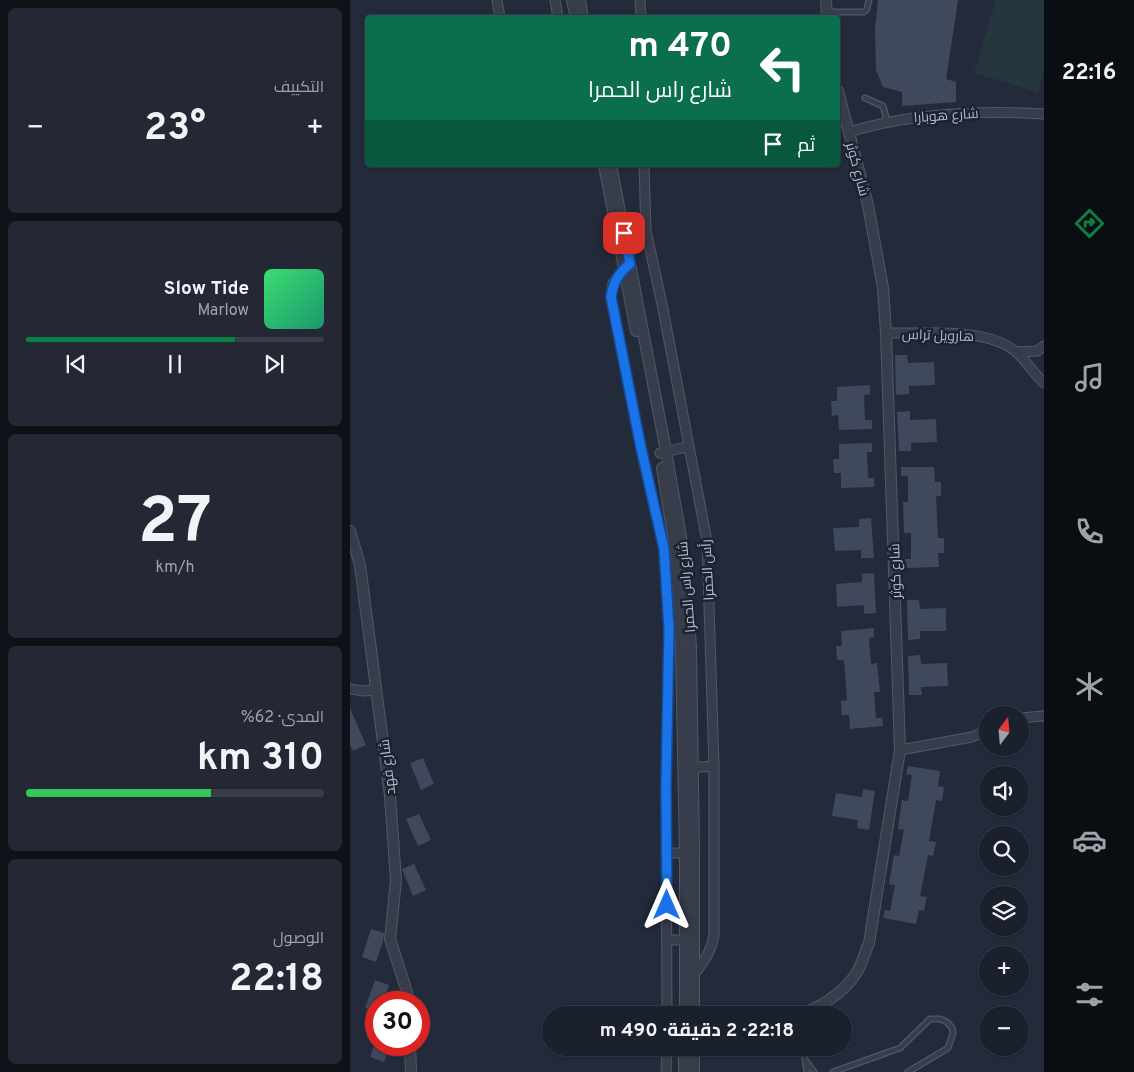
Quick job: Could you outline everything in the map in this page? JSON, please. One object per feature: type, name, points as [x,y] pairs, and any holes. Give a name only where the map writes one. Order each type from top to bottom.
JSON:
[{"type":"street","points":[[497,0],[500,15]]},
{"type":"street","points":[[555,0],[558,15]]},
{"type":"street","points":[[572,0],[575,15]]},
{"type":"street","points":[[580,0],[582,15]]},
{"type":"street","points":[[640,0],[641,15]]},
{"type":"street","points":[[826,0],[827,15]]},
{"type":"street","name":"شارع كوثر","points":[[816,1006],[840,992],[857,972],[869,943],[900,750],[883,288],[868,205],[840,98]]},
{"type":"street","name":"شارع هوبارا","points":[[849,132],[887,121],[921,116],[1009,112],[1044,114]]},
{"type":"street","name":"شارع راس الحمرا","points":[[604,167],[622,242]]},
{"type":"street","name":"شارع راس الحمرا","points":[[611,167],[626,266],[663,452],[674,548],[691,648],[688,768],[689,940],[685,1006]]},
{"type":"street","name":"رأس الحمرا","points":[[644,167],[646,231],[662,304],[707,541],[714,766],[714,935],[710,953],[694,976]]},
{"type":"street","points":[[622,242],[633,235],[646,231]]},
{"type":"street","points":[[626,266],[613,283],[611,297],[641,448],[674,548],[669,629],[666,776],[667,1006]]},
{"type":"street","name":"هارويل تراس","points":[[886,333],[968,334],[998,340],[1016,352],[1044,383]]},
{"type":"street","points":[[1016,352],[1037,350],[1044,346]]},
{"type":"street","points":[[663,452],[689,448]]},
{"type":"street","name":"شارع فهد","points":[[350,531],[360,565],[390,796],[396,880],[390,939],[407,991]]},
{"type":"street","points":[[350,689],[376,690]]},
{"type":"street","points":[[1029,717],[1044,716]]},
{"type":"street","points":[[900,750],[972,737],[979,734]]},
{"type":"street","points":[[688,768],[714,766]]},
{"type":"street","points":[[666,852],[689,853]]},
{"type":"street","points":[[667,940],[689,940]]},
{"type":"street","name":"شارع راس الحمرا","points":[[689,940],[694,976],[694,1006]]},
{"type":"street","points":[[410,1056],[411,1072]]},
{"type":"street","points":[[666,1072],[667,1056]]},
{"type":"street","points":[[684,1056],[684,1072]]},
{"type":"street","points":[[694,1056],[694,1072]]},
{"type":"lane","points":[[827,15],[864,12],[867,9],[869,0]]},
{"type":"lane","points":[[866,98],[883,106],[887,121]]},
{"type":"lane","points":[[833,1072],[900,1048],[930,1019],[940,1019],[947,1022],[953,1033],[948,1048],[908,1072]]},
{"type":"lane","points":[[805,1056],[807,1072]]},
{"type":"lane","points":[[806,1060],[814,1072]]},
{"type":"shaded area","points":[[996,0],[1044,0],[1044,71],[1038,92],[974,73]]},
{"type":"building","points":[[878,0],[958,0],[946,79],[956,82],[956,102],[902,106],[902,92],[883,87],[876,70],[875,30]]},
{"type":"building","points":[[895,355],[907,355],[908,363],[934,362],[935,385],[909,386],[909,394],[896,395]]},
{"type":"building","points":[[870,385],[870,394],[864,395],[865,420],[872,420],[872,429],[839,430],[838,415],[832,416],[831,401],[837,401],[837,387]]},
{"type":"building","points":[[910,411],[910,420],[936,419],[937,442],[911,443],[911,451],[899,451],[897,412]]},
{"type":"building","points":[[872,443],[872,452],[867,452],[868,478],[874,478],[874,487],[841,488],[841,473],[834,473],[833,459],[839,459],[839,444]]},
{"type":"building","points":[[901,467],[934,467],[935,482],[941,482],[941,496],[936,496],[938,538],[944,538],[944,553],[938,553],[939,567],[906,568],[905,559],[911,559],[911,533],[904,533],[903,502],[908,502],[908,476],[901,476]]},
{"type":"building","points":[[871,518],[874,558],[861,558],[861,550],[835,551],[833,528],[859,527],[859,519]]},
{"type":"building","points":[[874,573],[876,613],[864,614],[864,605],[837,607],[836,584],[862,582],[862,574]]},
{"type":"building","points":[[907,600],[919,600],[920,609],[946,608],[946,631],[920,631],[920,639],[908,640]]},
{"type":"building","points":[[874,628],[874,637],[869,638],[871,664],[877,663],[880,692],[874,692],[876,718],[882,718],[883,726],[850,729],[849,715],[842,715],[841,701],[847,700],[844,660],[837,660],[836,646],[842,646],[841,631]]},
{"type":"building","points":[[920,655],[921,664],[947,663],[948,686],[921,687],[922,695],[909,695],[908,656]]},
{"type":"building","points":[[350,708],[366,745],[353,751],[350,745]]},
{"type":"building","points":[[423,758],[434,784],[421,790],[410,763]]},
{"type":"building","points":[[908,766],[940,771],[938,786],[944,787],[942,801],[936,800],[929,841],[936,842],[933,856],[928,855],[920,896],[927,897],[924,911],[919,910],[916,924],[883,918],[885,910],[890,911],[895,885],[889,884],[894,855],[899,856],[904,830],[898,829],[902,800],[908,801],[912,775],[906,774]]},
{"type":"building","points":[[863,789],[875,791],[869,830],[857,828],[858,820],[832,816],[836,793],[862,797]]},
{"type":"building","points":[[419,814],[431,840],[418,846],[406,819]]},
{"type":"building","points":[[414,864],[426,890],[413,896],[402,869]]},
{"type":"building","points":[[371,929],[384,933],[376,962],[362,957]]},
{"type":"building","points":[[375,980],[389,985],[387,991],[371,991]]},
{"type":"building","points":[[370,1056],[386,1056],[384,1062]]},
{"type":"route","points":[[624,233],[630,264],[623,269],[613,283],[611,297],[641,448],[664,549],[669,629],[666,786],[667,905]]}]
